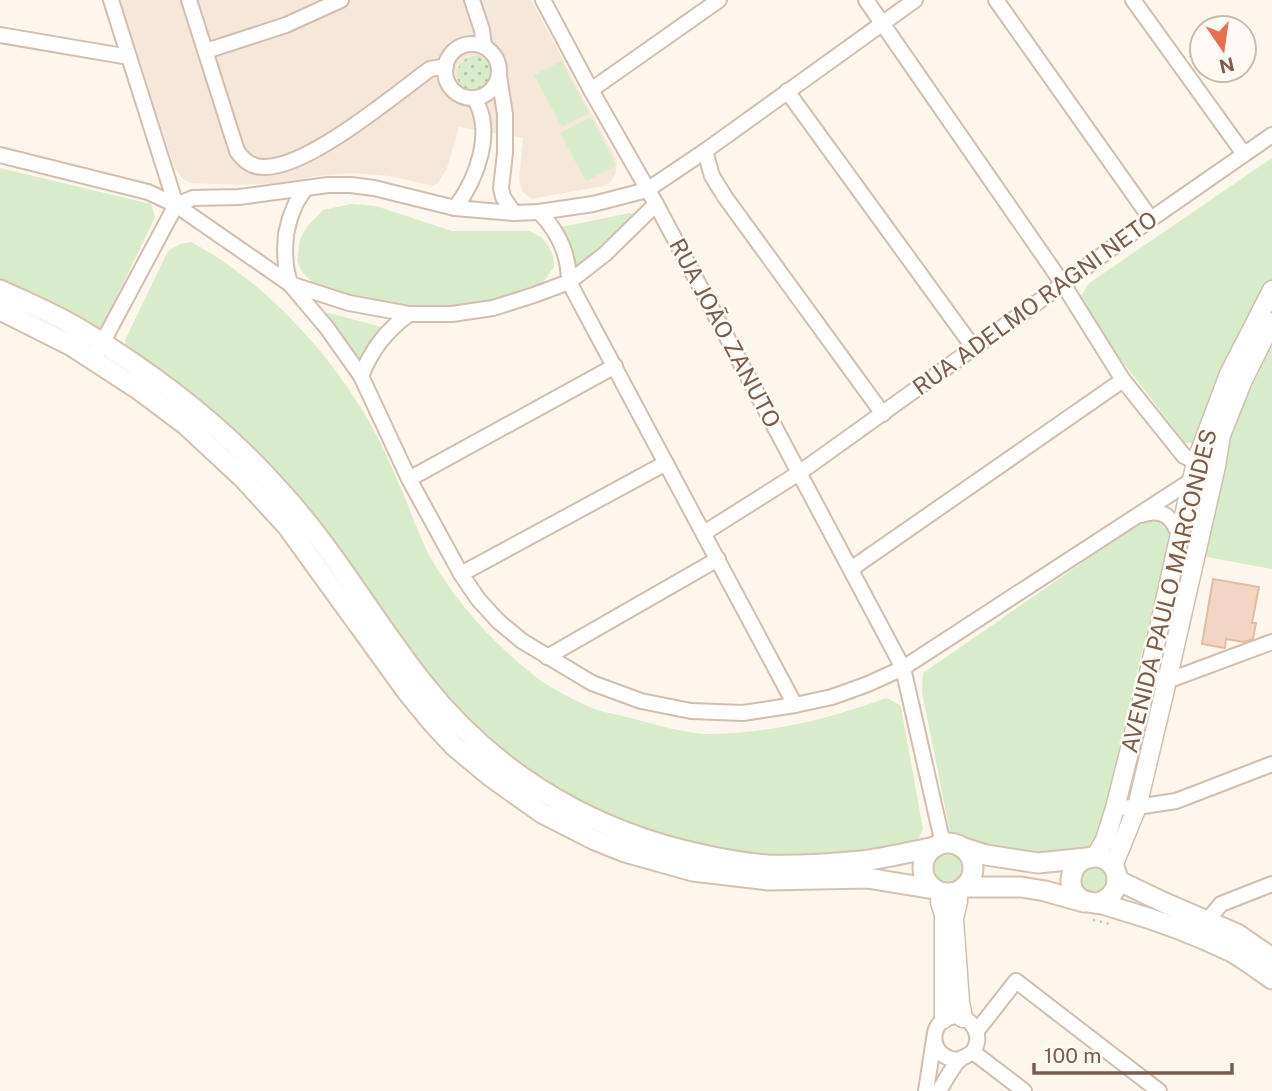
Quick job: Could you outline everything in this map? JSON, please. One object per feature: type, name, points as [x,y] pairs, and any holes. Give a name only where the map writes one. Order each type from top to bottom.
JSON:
[{"type":"main road","points":[[0,290],[82,330],[98,352],[138,389],[186,425],[243,478],[287,526],[408,694],[431,721],[454,746],[489,776],[542,813],[625,852],[693,871],[768,880],[867,878],[949,890],[1021,887],[1045,891],[1091,908],[1237,934],[1272,958]]},
{"type":"main road","points":[[0,310],[72,346],[98,352],[149,374],[198,411],[256,465],[301,515],[423,682],[467,733],[501,762],[551,797],[602,824],[664,845],[766,865],[862,861],[946,846],[1038,863],[1103,865]]},
{"type":"main road","points":[[946,846],[971,858],[973,866],[970,881],[949,890],[928,883],[923,868],[929,853],[946,846]]},
{"type":"main road","points":[[1091,908],[1073,891],[1071,883],[1071,875],[1080,862],[1103,865],[1272,979]]},
{"type":"main road","points":[[1091,908],[1106,901],[1116,888],[1103,865]]},
{"type":"street","points":[[111,0],[176,205]]},
{"type":"street","points":[[190,0],[237,151],[248,162],[263,167],[295,159],[316,150],[430,69],[446,65]]},
{"type":"street","points":[[206,51],[286,25],[341,0]]},
{"type":"street","points":[[472,0],[484,47]]},
{"type":"street","name":"RUA JOÃO ZANUTO","points":[[544,0],[903,668],[946,846]]},
{"type":"street","points":[[591,90],[719,0]]},
{"type":"street","points":[[866,0],[1063,284],[1123,380],[1194,471]]},
{"type":"street","points":[[98,352],[176,205],[193,198],[239,197],[328,185],[351,185],[455,208],[514,213],[593,204],[648,190],[915,0]]},
{"type":"street","points":[[996,0],[1151,219]]},
{"type":"street","points":[[1133,0],[1244,154]]},
{"type":"street","points":[[0,35],[129,57]]},
{"type":"street","points":[[499,76],[493,88],[481,96],[460,95],[450,86],[445,73],[446,65],[457,48],[471,44],[484,47],[495,55],[499,69],[505,114],[505,153],[501,188],[506,203],[514,213]]},
{"type":"street","points":[[787,91],[972,347]]},
{"type":"street","points":[[455,208],[472,181],[481,149],[483,120],[474,97]]},
{"type":"street","name":"RUA ADELMO RAGNI NETO","points":[[704,533],[799,473],[1272,135]]},
{"type":"street","points":[[481,149],[505,153]]},
{"type":"street","points":[[705,151],[712,176],[725,197],[883,414]]},
{"type":"street","points":[[0,155],[148,192],[176,205],[290,284],[362,376],[409,480],[478,599],[498,621],[547,657],[592,683],[641,701],[691,711],[743,713],[832,697],[868,684],[903,668],[1136,516],[1194,471],[1214,474]]},
{"type":"street","points":[[290,284],[285,251],[286,234],[290,218],[305,189]]},
{"type":"street","points":[[290,284],[349,303],[410,314],[452,314],[494,308],[569,282],[605,254],[656,205]]},
{"type":"street","points":[[539,212],[549,221],[562,244],[567,256],[569,282],[795,705]]},
{"type":"street","name":"AVENIDA PAULO MARCONDES","points":[[1103,865],[1105,841],[1148,677],[1194,471],[1229,374],[1272,290]]},
{"type":"street","points":[[362,376],[367,361],[380,341],[410,314]]},
{"type":"street","name":"AVENIDA PAULO MARCONDES","points":[[1103,865],[1137,807],[1221,436],[1243,380],[1272,323]]},
{"type":"street","points":[[409,480],[615,366]]},
{"type":"street","points":[[851,569],[1123,380]]},
{"type":"street","points":[[461,573],[666,463]]},
{"type":"street","points":[[1136,516],[1151,512],[1160,513],[1170,518],[1180,537]]},
{"type":"street","points":[[547,657],[718,559]]},
{"type":"street","points":[[1148,677],[1167,681],[1272,642]]},
{"type":"street","points":[[1115,808],[1176,801],[1272,764]]},
{"type":"street","points":[[1203,930],[1221,904],[1272,884]]},
{"type":"street","points":[[944,1019],[944,915],[940,901],[949,890],[958,901],[954,919],[963,1018]]},
{"type":"street","points":[[976,1032],[1016,981],[1159,1091]]},
{"type":"street","points":[[926,1091],[934,1037],[939,1024],[951,1017],[963,1018],[975,1027],[978,1038],[976,1045],[939,1091]]},
{"type":"street","points":[[934,1037],[935,1045],[944,1057],[951,1060],[966,1056],[1024,1091]]},
{"type":"path","points":[[1091,908],[1114,925]]},
{"type":"shaded area","points":[[120,0],[531,0],[616,159],[615,175],[610,183],[604,186],[531,199],[522,191],[519,180],[523,138],[459,127],[447,168],[438,183],[433,186],[390,176],[354,173],[279,183],[190,183],[175,169]]},
{"type":"green space","points":[[476,56],[489,62],[495,75],[489,88],[476,94],[463,88],[457,75],[463,62]]},
{"type":"green space","points":[[561,61],[589,113],[562,127],[534,75]]},
{"type":"green space","points":[[591,117],[616,166],[586,181],[560,133]]},
{"type":"green space","points":[[1272,158],[1272,280],[1246,321],[1193,443],[1185,443],[1085,313],[1081,297],[1088,284]]},
{"type":"green space","points":[[0,168],[151,204],[155,217],[100,332],[0,282]]},
{"type":"green space","points":[[351,204],[376,206],[452,231],[529,231],[541,237],[548,245],[553,255],[554,267],[544,281],[520,294],[486,305],[416,312],[346,298],[318,288],[303,273],[297,262],[300,239],[308,225],[323,210]]},
{"type":"green space","points":[[630,213],[635,217],[625,231],[573,272],[560,232],[561,227]]},
{"type":"green space","points":[[191,242],[247,279],[273,301],[298,326],[343,381],[378,438],[425,547],[439,572],[476,621],[520,664],[547,685],[593,708],[702,734],[756,731],[800,723],[886,698],[901,707],[923,829],[918,839],[899,849],[836,857],[769,857],[703,848],[636,829],[573,802],[462,722],[128,354],[125,340],[168,251],[180,244]]},
{"type":"green space","points":[[324,313],[382,327],[381,333],[361,363],[358,364],[321,317]]},
{"type":"green space","points":[[1272,343],[1272,569],[1201,556],[1228,445]]},
{"type":"green space","points":[[1152,519],[1164,523],[1170,536],[1097,840],[1083,853],[1046,859],[965,843],[950,832],[922,692],[923,673],[1138,524]]},
{"type":"green space","points":[[948,854],[959,859],[964,870],[959,881],[948,886],[937,881],[932,870],[937,859]]},
{"type":"green space","points":[[1094,868],[1103,872],[1107,881],[1103,890],[1094,894],[1085,890],[1081,881],[1085,872]]},
{"type":"building","points":[[1213,579],[1259,587],[1252,623],[1256,623],[1253,639],[1244,642],[1226,639],[1225,648],[1202,644]]}]
